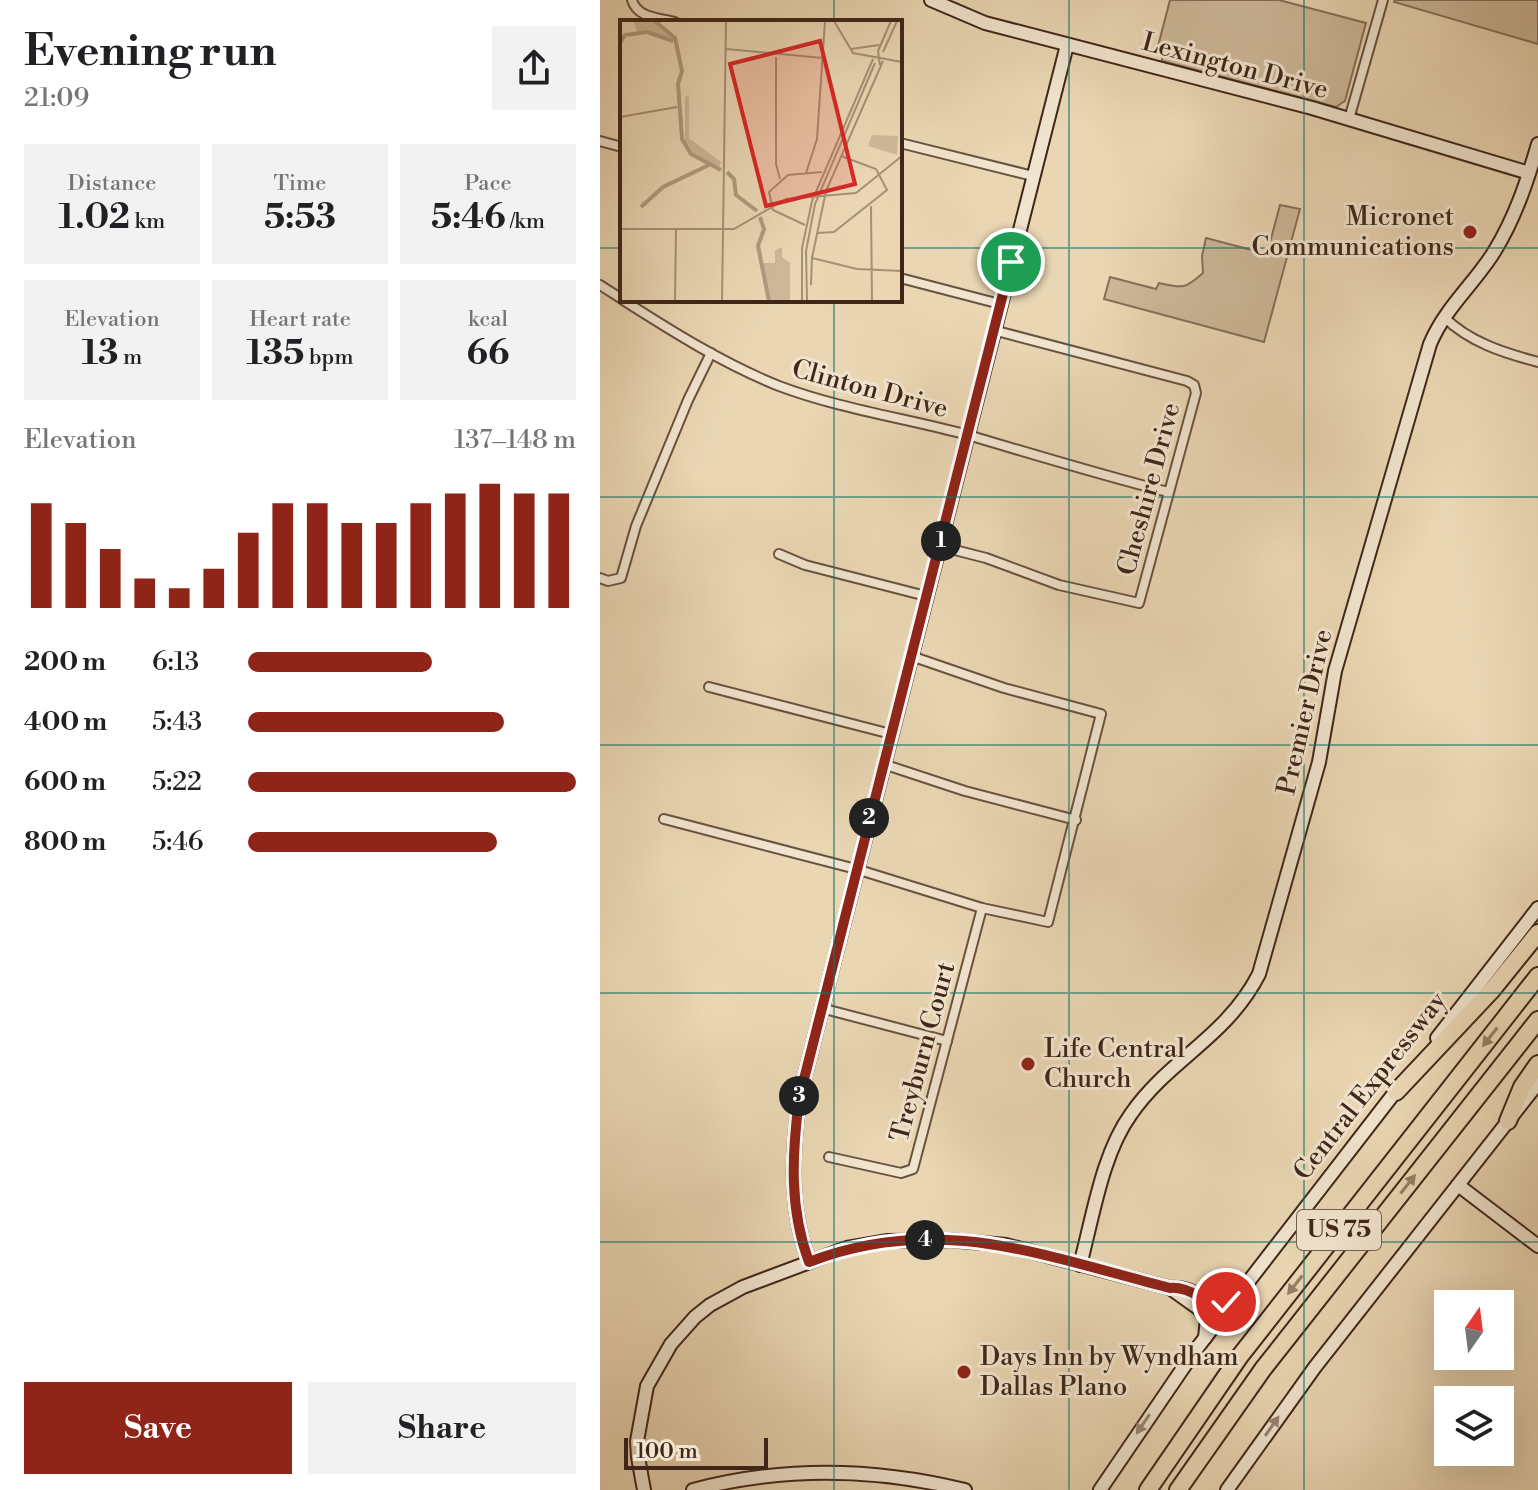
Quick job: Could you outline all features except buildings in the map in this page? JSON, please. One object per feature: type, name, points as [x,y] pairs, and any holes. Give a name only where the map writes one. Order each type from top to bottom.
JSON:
[{"type":"highway","points":[[1396,1092],[1492,990],[1538,933]]},
{"type":"highway","name":"US 75","points":[[1148,1490],[1240,1356],[1538,976]]},
{"type":"highway","name":"US 75","points":[[1178,1490],[1272,1356],[1538,1020]]},
{"type":"highway","points":[[1508,1121],[1522,1087],[1538,1064]]},
{"type":"street","points":[[632,0],[641,13],[667,20]]},
{"type":"street","name":"Lexington Drive","points":[[931,0],[985,23],[1349,119],[1529,173]]},
{"type":"street","points":[[1349,119],[1383,0]]},
{"type":"street","points":[[809,1262],[796,1214],[794,1142],[799,1099],[1067,45]]},
{"type":"street","points":[[600,141],[620,146]]},
{"type":"street","points":[[902,143],[1033,176]]},
{"type":"street","name":"Premier Drive","points":[[1080,1265],[1112,1150],[1129,1115],[1153,1088],[1229,1019],[1250,992],[1265,959],[1319,762],[1335,671],[1427,353],[1444,317],[1495,251],[1517,209],[1538,144]]},
{"type":"street","points":[[902,279],[1000,304]]},
{"type":"street","name":"Clinton Drive","points":[[600,285],[620,298]]},
{"type":"street","name":"Clinton Drive","points":[[626,302],[711,353],[778,385],[1168,492]]},
{"type":"street","points":[[1444,317],[1454,327],[1487,346],[1538,362]]},
{"type":"street","name":"Cheshire Drive","points":[[939,546],[986,558],[1059,585],[1139,603],[1196,393],[1194,385],[1187,381],[993,330]]},
{"type":"street","points":[[600,578],[608,581],[621,578],[636,526],[688,400],[711,353]]},
{"type":"street","points":[[779,554],[805,565],[926,596]]},
{"type":"street","points":[[664,819],[856,869],[982,908],[1048,922],[1101,714],[1004,688],[911,656]]},
{"type":"street","points":[[709,687],[891,734]]},
{"type":"street","points":[[883,764],[965,791],[1076,820]]},
{"type":"street","name":"Treyburn Court","points":[[829,1157],[901,1173],[913,1169],[982,908]]},
{"type":"street","name":"Central Expressway","points":[[1100,1490],[1205,1338],[1538,908]]},
{"type":"street","points":[[821,1008],[947,1041]]},
{"type":"street","points":[[1227,1490],[1306,1379],[1538,1083]]},
{"type":"street","points":[[1458,1185],[1538,1246]]},
{"type":"street","points":[[644,1490],[638,1457],[643,1402],[647,1386],[671,1344],[695,1317],[728,1294],[809,1262],[866,1244],[949,1240],[996,1243],[1192,1291],[1214,1303],[1236,1298]]},
{"type":"street","points":[[1170,1288],[1207,1318],[1205,1338]]},
{"type":"street","points":[[693,1490],[774,1475],[844,1473],[902,1477],[965,1490]]},
{"type":"shaded area","points":[[1170,0],[1279,0],[1366,23],[1345,101],[1336,107],[1162,61],[1162,51],[1158,46]]},
{"type":"shaded area","points":[[1538,0],[1538,44],[1394,2]]},
{"type":"shaded area","points":[[1280,205],[1300,209],[1264,342],[1104,299],[1110,277],[1156,289],[1159,283],[1178,287],[1187,285],[1203,273],[1202,256],[1206,238],[1267,254]]},
{"type":"place","name":"Micronet Communications","points":[[1470,232]]},
{"type":"place","name":"Life Central Church","points":[[1028,1064]]},
{"type":"place","name":"Days Inn by Wyndham Dallas Plano","points":[[964,1372]]},
{"type":"route","points":[[1011,262],[799,1099],[793,1155],[794,1199],[799,1230],[809,1262],[847,1248],[888,1241],[977,1241],[1006,1245],[1170,1288],[1178,1287],[1214,1303],[1226,1302]]}]
